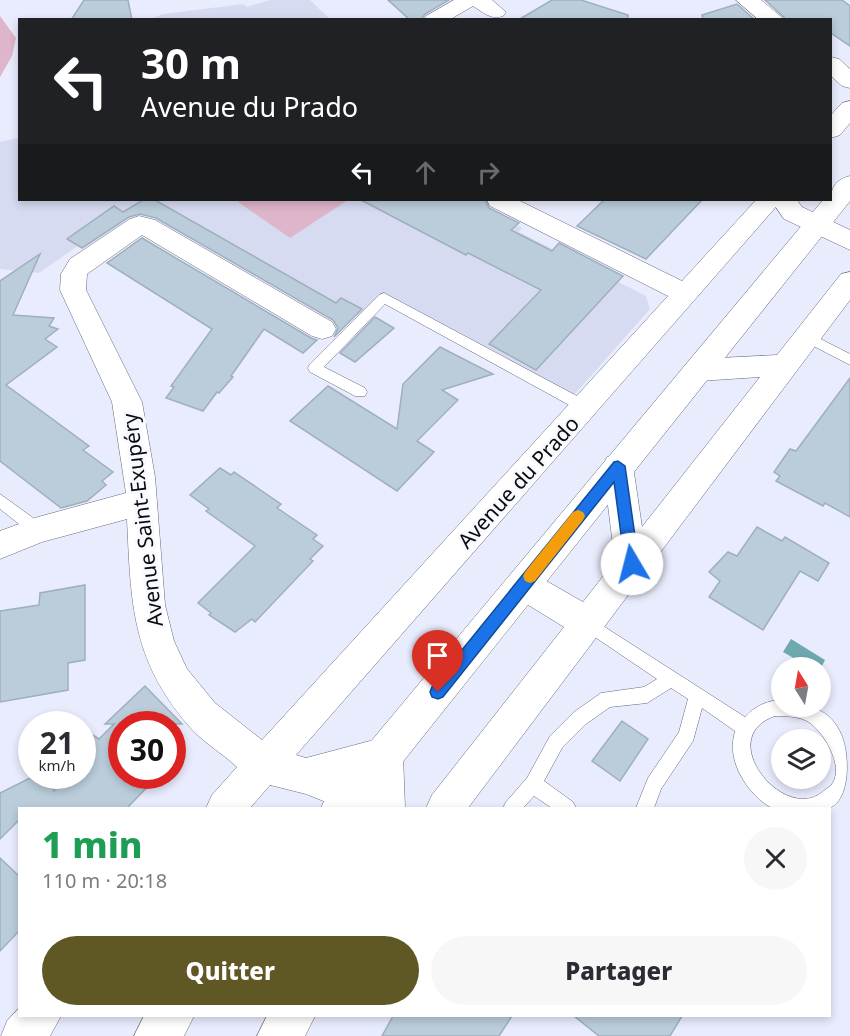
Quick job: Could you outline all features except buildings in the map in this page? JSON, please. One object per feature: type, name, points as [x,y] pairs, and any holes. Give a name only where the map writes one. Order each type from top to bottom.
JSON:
[{"type":"main road","points":[[747,0],[771,18]]},
{"type":"main road","points":[[832,60],[850,70]]},
{"type":"main road","points":[[832,65],[850,81]]},
{"type":"main road","points":[[832,129],[850,108]]},
{"type":"main road","points":[[361,805],[386,755],[618,466],[850,184]]},
{"type":"main road","name":"Avenue du Prado","points":[[773,201],[816,226],[850,241]]},
{"type":"main road","points":[[156,1036],[171,1017]]},
{"type":"street","points":[[437,18],[469,0]]},
{"type":"street","points":[[478,0],[496,12]]},
{"type":"street","points":[[501,201],[686,294]]},
{"type":"street","name":"Avenue du Prado","points":[[226,807],[770,201]]},
{"type":"street","name":"Avenue Saint-Exupéry","points":[[264,765],[202,715],[174,680],[157,643],[148,605],[142,502],[134,429],[128,402],[73,290],[73,282],[79,265],[139,225],[146,226],[322,329]]},
{"type":"street","points":[[446,807],[850,281]]},
{"type":"street","points":[[699,370],[786,365]]},
{"type":"street","points":[[618,466],[632,564]]},
{"type":"street","points":[[0,545],[38,530],[142,502]]},
{"type":"street","points":[[524,585],[586,622]]},
{"type":"street","points":[[306,776],[386,755]]},
{"type":"street","points":[[264,765],[306,776],[361,805]]},
{"type":"street","points":[[22,1036],[39,1017]]},
{"type":"street","points":[[278,1036],[293,1017]]},
{"type":"lane","points":[[360,392],[315,368],[384,298],[585,407]]},
{"type":"lane","points":[[807,338],[850,360]]},
{"type":"lane","points":[[0,500],[38,530]]},
{"type":"lane","points":[[586,622],[746,728]]},
{"type":"lane","points":[[513,807],[533,784],[556,742],[580,718],[608,699],[647,695],[672,678]]},
{"type":"lane","points":[[645,807],[654,784],[687,735],[698,695]]},
{"type":"lane","points":[[775,708],[795,709],[814,716],[831,730],[843,749],[846,789],[816,806],[798,807],[780,802],[763,791],[750,777],[743,760],[741,743],[746,728],[757,715],[775,708]]},
{"type":"lane","points":[[533,784],[566,807]]},
{"type":"shaded area","points":[[270,0],[310,0],[329,18],[153,18],[163,14],[244,4],[246,7]]},
{"type":"shaded area","points":[[0,16],[16,38],[12,56],[0,77]]},
{"type":"shaded area","points":[[18,138],[18,201],[142,201],[39,273],[0,269],[0,142]]},
{"type":"shaded area","points":[[157,201],[466,201],[522,228],[519,232],[646,296],[650,309],[566,404],[383,300],[362,318]]},
{"type":"shaded area","points":[[240,201],[346,201],[290,238],[238,202]]},
{"type":"shaded area","points":[[791,639],[820,657],[792,657],[783,652]]},
{"type":"slow traffic","points":[[530,576],[578,516]]},
{"type":"route","points":[[438,692],[618,466],[632,564]]}]
